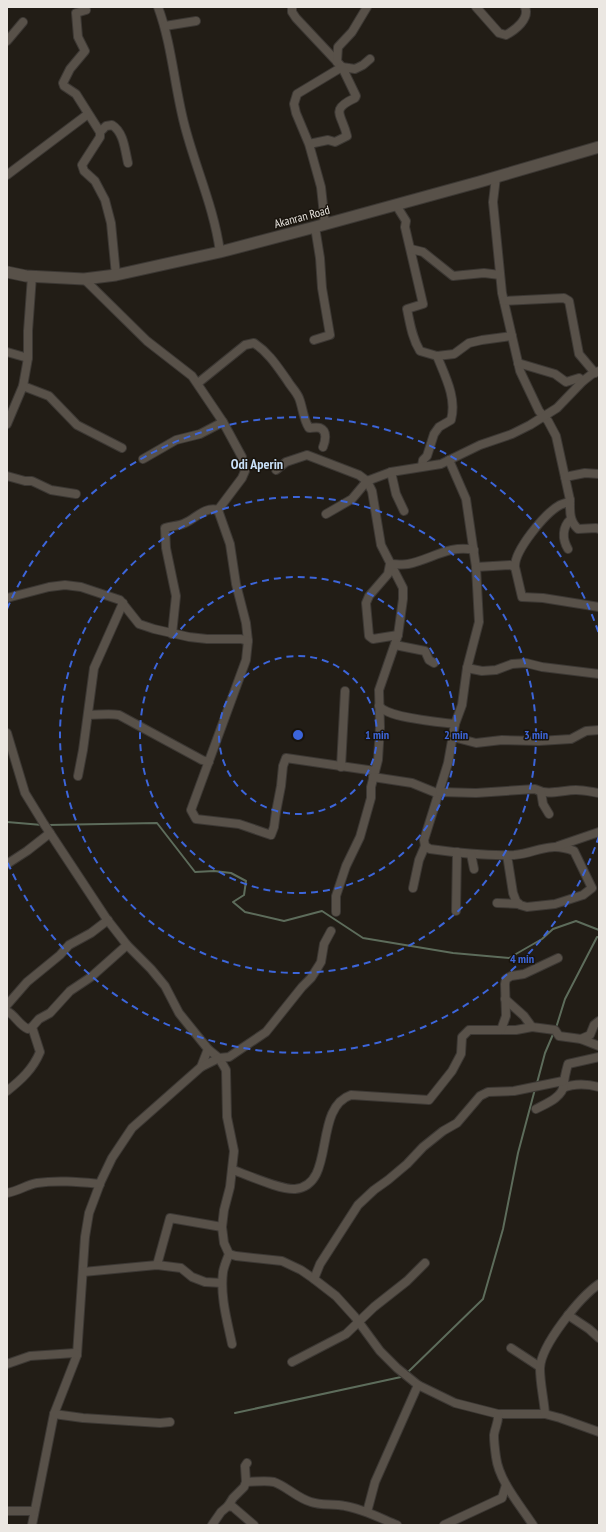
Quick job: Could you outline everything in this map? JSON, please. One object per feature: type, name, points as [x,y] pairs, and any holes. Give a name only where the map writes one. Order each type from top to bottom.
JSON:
[{"type":"main road","name":"Akanran Road","points":[[7,272],[26,276],[84,279],[116,274],[220,252],[396,205],[599,147]]},
{"type":"street","points":[[85,7],[86,10],[76,13],[78,37],[84,51],[70,68],[63,83],[64,86],[76,94],[100,132],[100,137],[82,165],[84,171],[95,181],[105,200],[111,223],[116,274]]},
{"type":"street","points":[[158,7],[165,26],[184,125],[213,215],[220,252]]},
{"type":"street","points":[[292,7],[292,12],[296,18],[339,64],[356,96],[343,104],[339,110],[346,136],[335,142],[328,140],[309,144]]},
{"type":"street","points":[[339,64],[338,47],[352,32],[367,7]]},
{"type":"street","points":[[476,7],[499,33],[506,35],[515,30],[525,16],[527,12],[525,7]]},
{"type":"street","points":[[165,26],[196,21]]},
{"type":"street","points":[[7,41],[23,22]]},
{"type":"street","points":[[339,64],[355,69],[370,59]]},
{"type":"street","points":[[314,340],[330,335],[322,288],[320,258],[321,187],[309,144],[296,113],[294,104],[297,94],[339,64]]},
{"type":"street","points":[[7,176],[88,114]]},
{"type":"street","points":[[100,132],[106,126],[112,125],[116,127],[123,140],[128,163]]},
{"type":"street","points":[[496,177],[493,202],[500,275],[504,301],[520,371],[536,404],[544,417],[548,420],[556,436],[566,477],[570,500],[571,519],[573,524],[578,529],[599,529]]},
{"type":"street","points":[[396,205],[406,221],[405,227],[423,304],[407,309],[410,328],[416,345],[420,351],[437,356],[454,354],[468,343],[512,336]]},
{"type":"street","points":[[411,249],[423,252],[453,276],[484,274],[500,275]]},
{"type":"street","points":[[7,424],[23,386],[28,358],[28,331],[32,276]]},
{"type":"street","points":[[84,279],[136,330],[192,376],[222,422],[242,457],[245,471],[242,478],[218,510]]},
{"type":"street","points":[[326,514],[352,500],[367,481],[391,472],[442,464],[480,445],[512,434],[530,425],[557,408],[583,381],[597,372],[579,354],[569,301],[564,298],[504,301]]},
{"type":"street","points":[[198,384],[245,345],[254,343],[265,349],[288,382],[295,389],[309,428],[319,428],[325,434],[323,447]]},
{"type":"street","points":[[7,352],[28,358]]},
{"type":"street","points":[[422,466],[434,434],[439,427],[450,420],[453,414],[449,387],[437,356]]},
{"type":"street","points":[[518,362],[555,374],[566,382],[579,378],[583,381]]},
{"type":"street","points":[[23,386],[49,396],[77,426],[122,448]]},
{"type":"street","points":[[143,459],[176,440],[200,434],[222,422]]},
{"type":"street","points":[[276,470],[286,462],[307,455],[359,475],[367,481],[372,491],[381,545],[403,588],[398,635],[379,690],[378,760],[374,774],[371,798],[360,837],[346,866],[336,896],[336,912]]},
{"type":"street","points":[[413,888],[419,860],[424,846],[424,840],[448,763],[455,724],[462,705],[467,668],[479,622],[476,567],[466,498],[449,460]]},
{"type":"street","points":[[391,472],[396,494],[404,511]]},
{"type":"street","points":[[566,477],[585,473],[599,474]]},
{"type":"street","points":[[7,476],[32,481],[51,490],[76,494]]},
{"type":"street","points":[[570,500],[560,505],[547,515],[520,549],[515,567],[522,597],[543,598],[599,607]]},
{"type":"street","points":[[172,634],[176,596],[166,548],[165,528],[185,523],[208,510],[214,508],[218,510]]},
{"type":"street","points":[[218,510],[230,544],[236,584],[246,623],[248,641],[246,660],[191,810],[196,819],[243,825],[271,835],[282,786],[283,766],[286,758],[341,766],[412,783],[439,793],[476,793],[535,788],[541,792],[576,790],[599,792]]},
{"type":"street","points":[[568,550],[565,543],[564,531],[565,526],[571,519]]},
{"type":"street","points":[[390,564],[408,564],[430,556],[458,549],[466,548],[474,550]]},
{"type":"street","points":[[390,564],[388,574],[366,603],[368,636],[373,639],[398,635]]},
{"type":"street","points":[[476,567],[510,565],[515,567]]},
{"type":"street","points":[[7,598],[49,587],[65,585],[81,587],[120,600],[139,624],[172,634],[207,639],[241,638],[248,641]]},
{"type":"street","points":[[78,776],[94,668],[123,603]]},
{"type":"street","points":[[395,644],[425,651],[429,660],[434,663]]},
{"type":"street","points":[[467,668],[482,671],[496,670],[504,666],[526,663],[542,667],[599,674]]},
{"type":"street","points":[[341,766],[345,691]]},
{"type":"street","points":[[379,706],[382,710],[407,717],[455,724]]},
{"type":"street","points":[[88,715],[119,715],[202,760],[209,762]]},
{"type":"street","points":[[453,737],[476,743],[502,740],[539,741],[570,739],[586,731],[599,730]]},
{"type":"street","points":[[7,733],[25,792],[47,829],[127,946],[151,969],[165,986],[179,1013],[208,1049],[219,1058],[226,1070],[227,1117],[234,1151],[233,1170],[222,1227],[224,1244],[229,1254],[223,1270],[222,1283],[223,1304],[232,1344]]},
{"type":"street","points":[[541,792],[543,804],[548,814]]},
{"type":"street","points":[[7,864],[27,851],[47,829]]},
{"type":"street","points":[[424,846],[430,849],[471,854],[515,855],[540,848],[558,846],[599,832]]},
{"type":"street","points":[[498,903],[519,904],[527,908],[555,904],[583,895],[592,888],[574,851],[558,846]]},
{"type":"street","points":[[456,852],[456,911]]},
{"type":"street","points":[[471,854],[474,869]]},
{"type":"street","points":[[507,855],[513,893],[519,904]]},
{"type":"street","points":[[7,1005],[27,982],[60,955],[69,945],[91,933],[108,920]]},
{"type":"street","points":[[32,1525],[42,1481],[54,1414],[77,1355],[85,1237],[89,1213],[112,1158],[132,1128],[201,1067],[219,1058],[229,1057],[266,1032],[318,968],[321,962],[324,944],[331,931]]},
{"type":"street","points":[[7,1011],[12,1013],[24,1027],[28,1029],[32,1027],[39,1019],[50,1013],[70,991],[91,977],[127,946]]},
{"type":"street","points":[[501,1030],[506,1016],[506,979],[524,974],[558,958]]},
{"type":"street","points":[[505,999],[524,1016],[532,1027]]},
{"type":"street","points":[[581,1039],[590,1035],[594,1025],[599,1021]]},
{"type":"street","points":[[7,1091],[22,1079],[35,1063],[40,1052],[32,1027]]},
{"type":"street","points":[[233,1170],[293,1189],[304,1186],[312,1180],[316,1173],[325,1145],[329,1121],[337,1104],[343,1098],[351,1095],[429,1100],[452,1071],[461,1054],[462,1037],[470,1030],[516,1030],[532,1027],[555,1030],[559,1036],[581,1039],[599,1046]]},
{"type":"street","points":[[201,1067],[208,1049]]},
{"type":"street","points":[[536,1109],[555,1099],[563,1084],[568,1064],[599,1057]]},
{"type":"street","points":[[314,1279],[320,1264],[358,1205],[374,1190],[407,1164],[428,1143],[443,1131],[457,1123],[480,1096],[488,1092],[514,1091],[563,1084],[592,1084],[599,1087]]},
{"type":"street","points":[[7,1193],[17,1191],[29,1185],[56,1181],[100,1184]]},
{"type":"street","points":[[157,1265],[170,1218],[222,1227]]},
{"type":"street","points":[[229,1254],[282,1261],[301,1270],[314,1279],[336,1296],[386,1357],[418,1386],[455,1402],[498,1414],[545,1414],[599,1432]]},
{"type":"street","points":[[292,1362],[346,1334],[374,1307],[417,1272],[424,1263]]},
{"type":"street","points":[[83,1272],[157,1265],[181,1268],[192,1277],[205,1282],[222,1283]]},
{"type":"street","points":[[545,1414],[540,1367],[549,1343],[568,1315],[591,1290],[599,1284]]},
{"type":"street","points":[[568,1315],[589,1329],[599,1338]]},
{"type":"street","points":[[511,1348],[540,1367]]},
{"type":"street","points":[[7,1364],[30,1356],[74,1353],[77,1355]]},
{"type":"street","points":[[367,1512],[375,1482],[418,1386]]},
{"type":"street","points":[[54,1414],[83,1418],[160,1424],[170,1422]]},
{"type":"street","points":[[498,1414],[499,1421],[494,1434],[496,1457],[500,1472],[506,1485],[533,1525]]},
{"type":"street","points":[[212,1525],[220,1512],[228,1506],[233,1498],[244,1487],[246,1482],[245,1466],[247,1463]]},
{"type":"street","points":[[246,1482],[275,1482],[298,1497],[314,1503],[339,1504],[367,1512],[397,1525]]},
{"type":"street","points":[[444,1525],[502,1498],[506,1485]]},
{"type":"street","points":[[228,1506],[233,1507],[254,1525]]},
{"type":"street","points":[[7,1511],[34,1511]]},
{"type":"waterway","points":[[7,822],[42,825]]},
{"type":"waterway","points":[[48,825],[157,823],[195,872],[214,871],[231,873],[246,881],[244,895],[233,902],[245,912],[284,921],[322,911],[363,938],[453,953],[509,958],[542,939],[553,929],[576,921],[599,930]]},
{"type":"waterway","points":[[556,1028],[565,999],[597,937],[599,937]]},
{"type":"waterway","points":[[537,1083],[545,1053],[554,1032]]},
{"type":"waterway","points":[[407,1373],[483,1299],[503,1229],[518,1153],[535,1089]]},
{"type":"waterway","points":[[235,1413],[401,1377]]},
{"type":"district","name":"Odi Aperin","points":[[257,464]]}]
